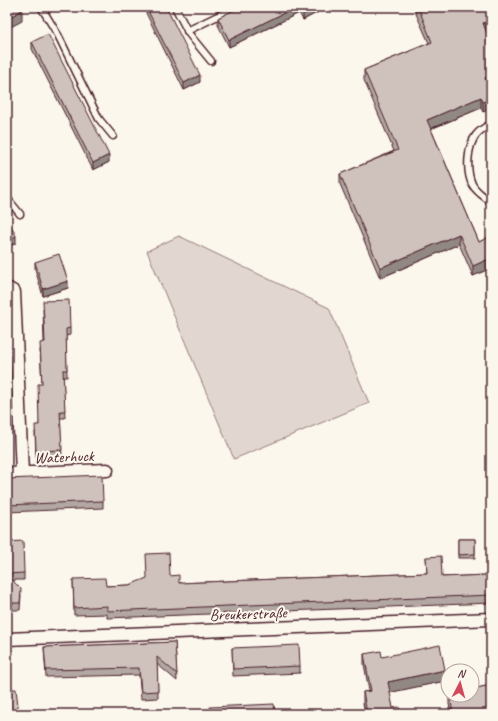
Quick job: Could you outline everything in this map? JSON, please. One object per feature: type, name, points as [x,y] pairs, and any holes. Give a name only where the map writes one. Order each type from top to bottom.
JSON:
[{"type":"street","name":"Waterhuck","points":[[9,291],[22,473]]},
{"type":"street","name":"Waterhuck","points":[[7,474],[107,470]]},
{"type":"street","name":"Breukerstraße","points":[[7,639],[491,619]]},
{"type":"lane","points":[[41,7],[58,35],[99,118],[113,136]]},
{"type":"lane","points":[[175,7],[187,31],[211,61]]},
{"type":"lane","points":[[187,31],[236,7]]},
{"type":"lane","points":[[491,124],[483,128],[475,136],[468,162],[473,186],[491,202]]},
{"type":"lane","points":[[7,198],[20,214]]},
{"type":"shaded area","points":[[179,236],[329,308],[369,403],[234,459],[147,251]]},
{"type":"building","points":[[7,7],[20,7],[22,10],[7,19]]},
{"type":"building","points":[[146,7],[166,7],[200,75],[184,83]]},
{"type":"building","points":[[240,7],[296,7],[229,40],[218,18]]},
{"type":"building","points":[[300,7],[315,7],[303,13]]},
{"type":"building","points":[[418,7],[491,7],[491,20],[483,23],[491,44],[491,76],[485,78],[491,91],[491,99],[483,102],[481,97],[427,120],[479,242],[491,236],[491,258],[473,266],[459,234],[380,268],[340,174],[398,150],[364,70],[432,42]]},
{"type":"building","points":[[48,34],[109,155],[93,163],[32,42]]},
{"type":"building","points":[[7,218],[16,236],[7,241]]},
{"type":"building","points":[[59,254],[68,281],[43,289],[35,262]]},
{"type":"building","points":[[69,300],[70,328],[66,329],[67,370],[63,370],[65,411],[60,411],[62,450],[36,451],[35,425],[39,425],[38,384],[42,384],[40,343],[45,342],[43,301]]},
{"type":"building","points":[[102,475],[103,501],[7,505],[7,479]]},
{"type":"building","points":[[458,539],[475,539],[475,554],[458,555]]},
{"type":"building","points":[[23,541],[24,573],[7,574],[7,542]]},
{"type":"building","points":[[169,553],[170,576],[179,575],[179,583],[427,573],[426,557],[441,556],[442,577],[487,575],[486,569],[491,569],[491,595],[107,611],[107,606],[74,608],[73,579],[105,578],[106,586],[129,585],[147,578],[146,554]]},
{"type":"building","points":[[7,575],[21,589],[20,603],[7,603]]},
{"type":"building","points":[[175,642],[177,674],[157,657],[158,691],[141,692],[139,668],[46,670],[44,647]]},
{"type":"building","points":[[299,645],[300,666],[233,669],[232,648]]},
{"type":"building","points":[[440,645],[444,663],[440,663],[440,671],[388,682],[393,708],[399,707],[400,714],[362,714],[367,713],[363,692],[371,691],[364,654],[381,651],[382,657]]},
{"type":"building","points":[[7,660],[12,689],[16,689],[19,714],[7,714]]},
{"type":"building","points":[[491,680],[491,713],[453,714],[451,703],[480,703],[480,687],[486,686]]},
{"type":"building","points":[[274,704],[275,713],[210,714],[210,707]]},
{"type":"building","points":[[163,712],[164,714],[151,714]]}]
